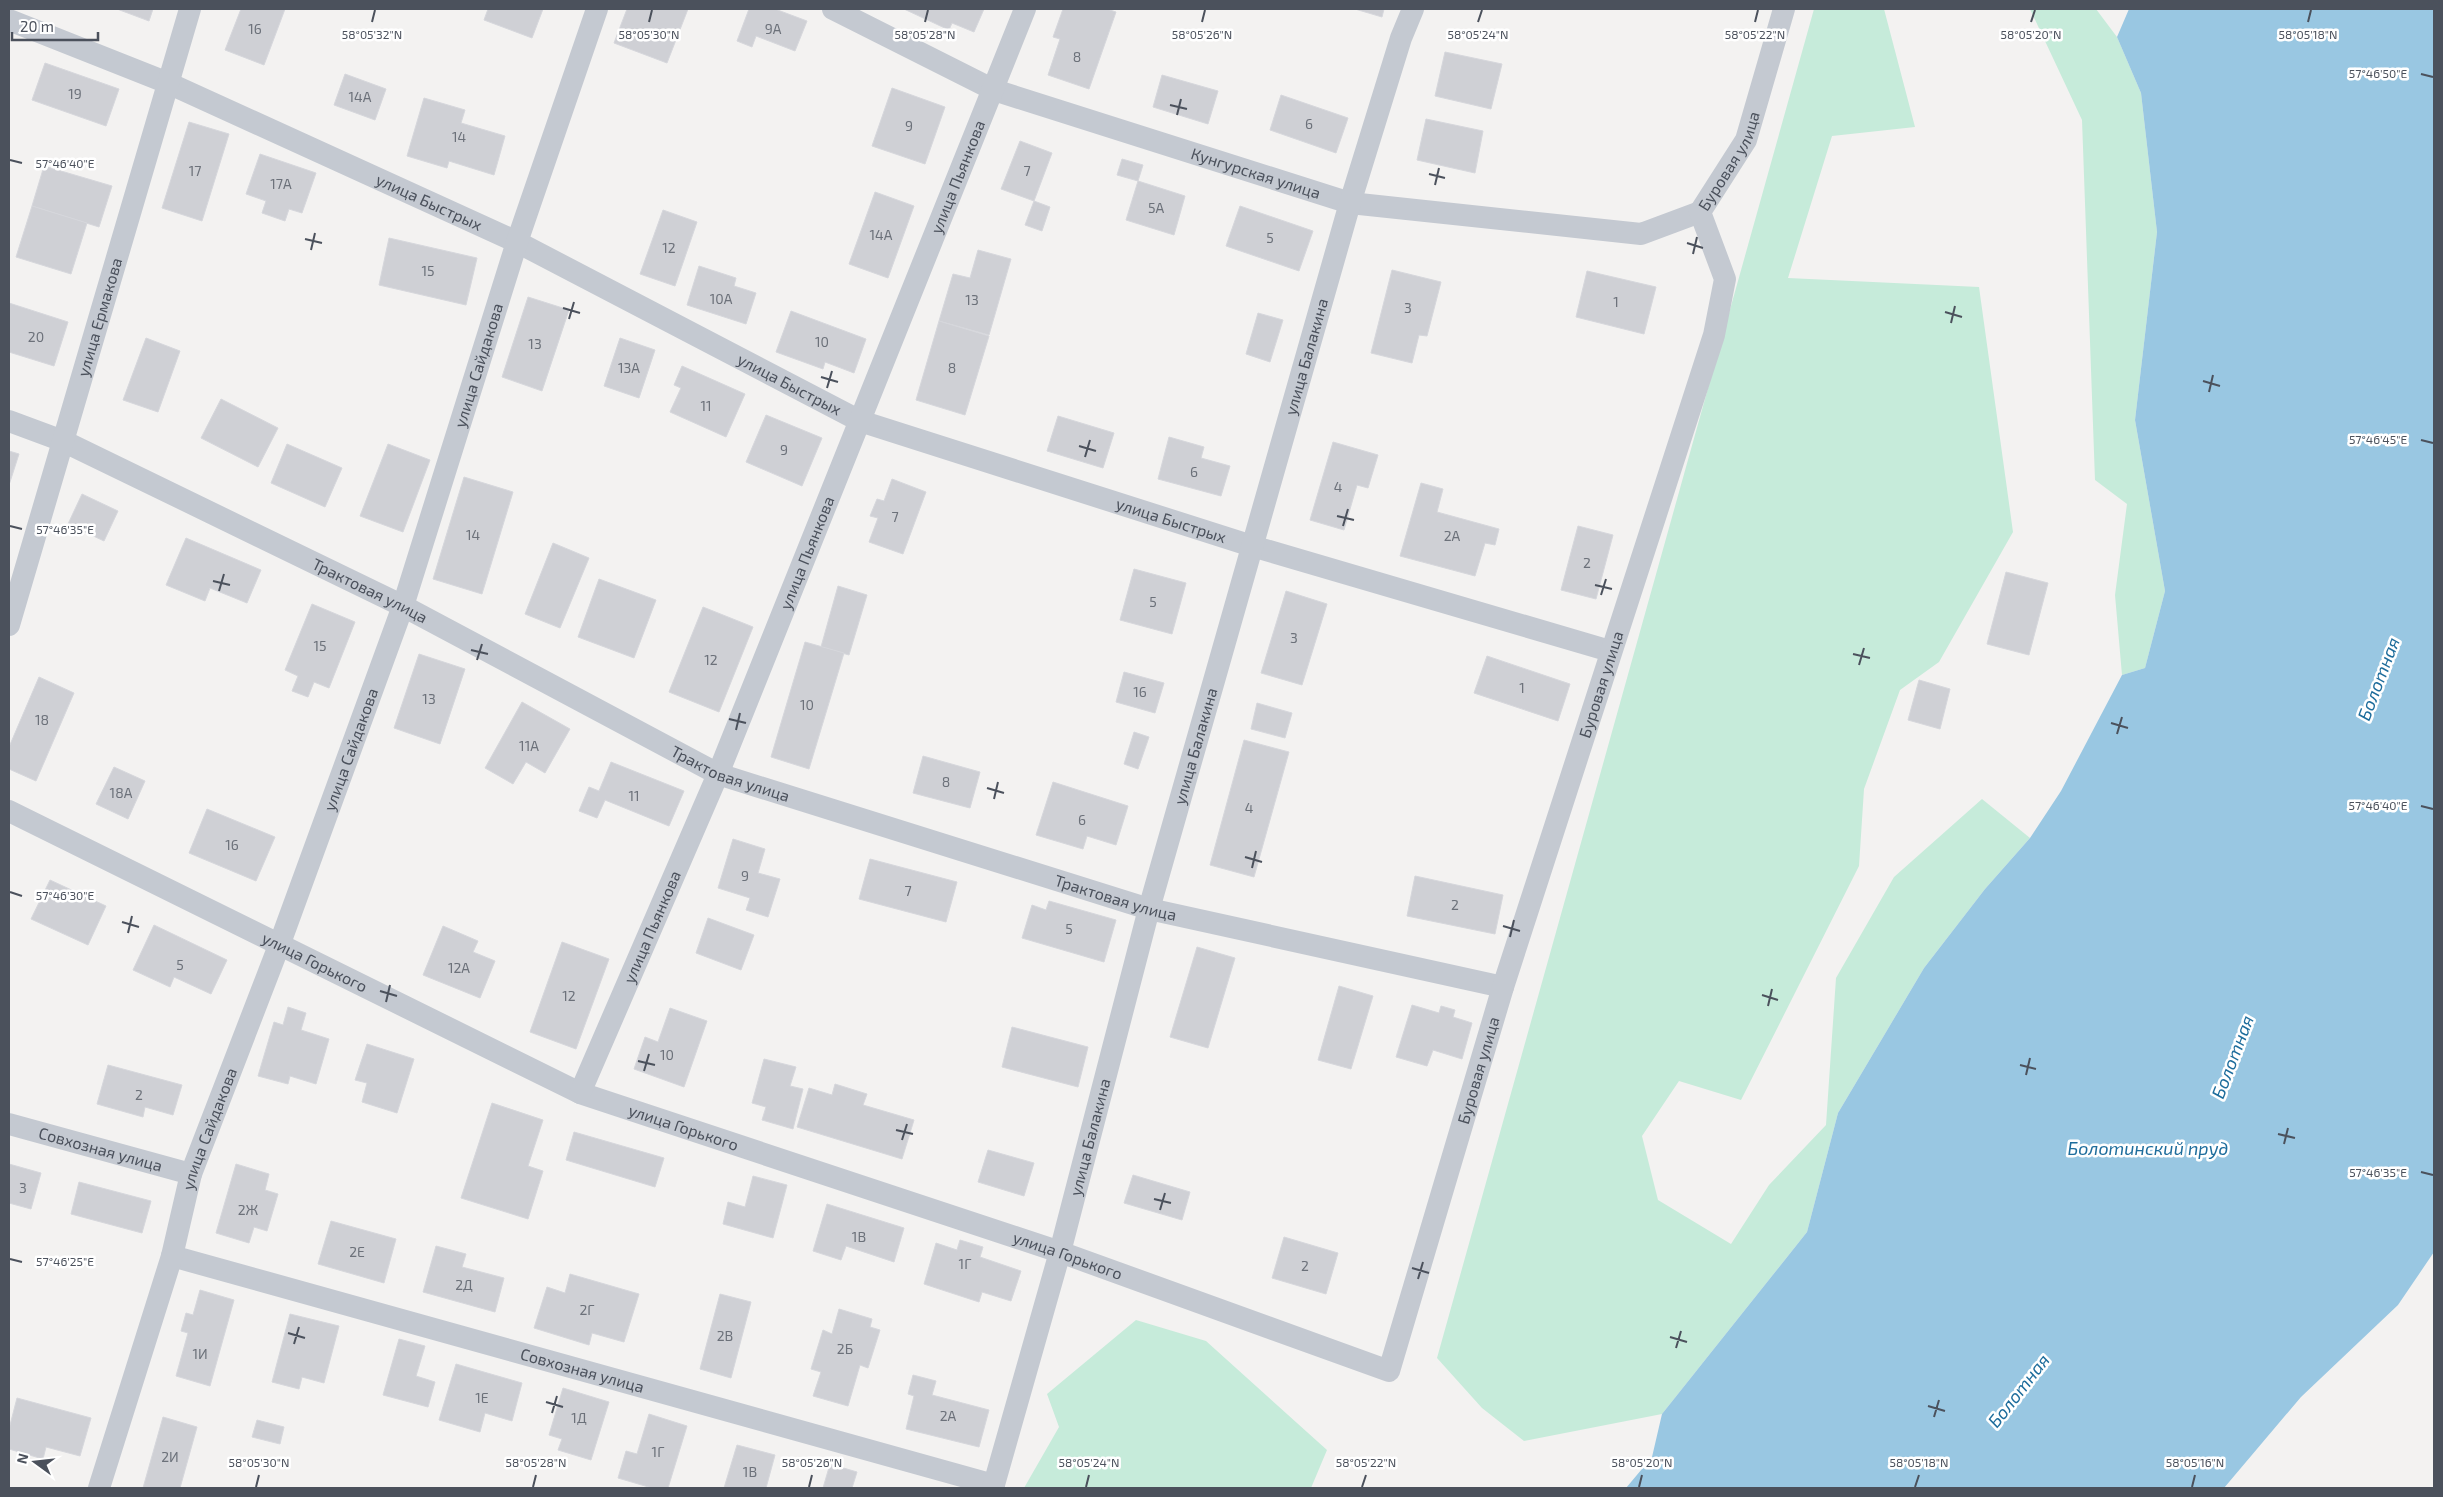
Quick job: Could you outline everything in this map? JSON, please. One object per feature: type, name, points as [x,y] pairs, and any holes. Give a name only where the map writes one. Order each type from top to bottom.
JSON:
[{"type":"street","name":"улица Ермакова","points":[[9,625],[190,9]]},
{"type":"street","name":"улица Сайдакова","points":[[99,1488],[172,1256],[191,1174],[280,943],[403,606],[517,242],[597,9]]},
{"type":"street","name":"Кунгурская улица","points":[[833,9],[994,90],[1350,203],[1641,234],[1700,212]]},
{"type":"street","name":"улица Пьянкова","points":[[580,1092],[718,774],[1025,9]]},
{"type":"street","name":"улица Балакина","points":[[993,1486],[1060,1252],[1149,909],[1252,546],[1350,203],[1401,38],[1414,9]]},
{"type":"street","name":"Буровая улица","points":[[1389,1370],[1503,988],[1610,651],[1714,336],[1725,279],[1700,212],[1746,140],[1784,9]]},
{"type":"street","name":"улица Быстрых","points":[[9,20],[168,83],[517,242],[860,421],[1252,546],[1610,651]]},
{"type":"street","name":"Трактовая улица","points":[[9,421],[63,441],[403,606],[718,774],[1149,909],[1503,988]]},
{"type":"street","name":"улица Горького","points":[[9,810],[580,1092],[1060,1252],[1389,1370]]},
{"type":"street","name":"Совхозная улица","points":[[9,1124],[191,1174]]},
{"type":"street","name":"Совхозная улица","points":[[172,1256],[993,1486]]},
{"type":"green space","points":[[1814,9],[1884,9],[1915,127],[1832,136],[1788,278],[1979,287],[2013,532],[1939,662],[1900,690],[1864,789],[1859,866],[1741,1100],[1679,1081],[1642,1136],[1658,1200],[1731,1244],[1769,1185],[1826,1125],[1836,978],[1894,877],[1982,799],[2030,838],[1985,889],[1924,968],[1838,1113],[1807,1232],[1662,1414],[1524,1441],[1482,1408],[1437,1358]]},
{"type":"green space","points":[[2030,9],[2096,9],[2117,37],[2141,93],[2157,232],[2135,420],[2165,591],[2145,668],[2122,675],[2115,595],[2127,504],[2095,480],[2082,120]]},
{"type":"green space","points":[[1136,1320],[1206,1341],[1327,1450],[1311,1488],[1024,1488],[1059,1427],[1047,1394]]},
{"type":"water","name":"Болотинский пруд","points":[[2129,9],[2434,9],[2434,1252],[2398,1305],[2301,1397],[2224,1488],[1626,1488],[1652,1457],[1662,1414],[1807,1232],[1838,1113],[1924,968],[1985,889],[2030,838],[2061,791],[2122,675],[2145,668],[2165,591],[2135,420],[2157,232],[2141,93],[2117,37]]},
{"type":"building","points":[[117,9],[153,9],[149,21]]},
{"type":"building","points":[[241,9],[285,9],[264,65],[225,50]]},
{"type":"building","points":[[488,9],[543,9],[532,38],[484,20]]},
{"type":"building","points":[[627,9],[688,9],[667,63],[614,43]]},
{"type":"building","points":[[749,9],[775,9],[807,21],[795,51],[756,36],[752,47],[737,41]]},
{"type":"building","points":[[904,9],[984,9],[974,32],[952,23],[949,30]]},
{"type":"building","points":[[1063,9],[1107,9],[1116,12],[1089,89],[1048,75],[1060,39],[1053,37]]},
{"type":"building","points":[[1355,9],[1384,9],[1382,17]]},
{"type":"building","points":[[1445,52],[1502,64],[1491,109],[1435,96]]},
{"type":"building","points":[[45,63],[119,89],[106,126],[32,100]]},
{"type":"building","points":[[345,74],[386,89],[375,120],[334,105]]},
{"type":"building","points":[[1162,75],[1218,91],[1208,124],[1153,107]]},
{"type":"building","points":[[892,88],[945,107],[925,164],[872,146]]},
{"type":"building","points":[[1281,95],[1348,118],[1336,153],[1270,130]]},
{"type":"building","points":[[424,98],[465,110],[461,123],[505,136],[494,175],[449,161],[447,168],[407,156]]},
{"type":"building","points":[[1426,119],[1483,131],[1475,173],[1417,160]]},
{"type":"building","points":[[189,122],[229,134],[202,221],[162,208]]},
{"type":"building","points":[[1020,141],[1052,153],[1034,201],[1001,189]]},
{"type":"building","points":[[260,154],[316,173],[302,213],[289,209],[285,221],[262,213],[266,201],[246,194]]},
{"type":"building","points":[[1122,159],[1143,165],[1138,181],[1117,175]]},
{"type":"building","points":[[44,166],[112,186],[99,227],[32,206]]},
{"type":"building","points":[[1138,181],[1185,196],[1174,235],[1126,220]]},
{"type":"building","points":[[875,192],[914,206],[888,278],[849,264]]},
{"type":"building","points":[[1034,201],[1050,207],[1042,231],[1025,225]]},
{"type":"building","points":[[32,206],[87,223],[71,274],[16,257]]},
{"type":"building","points":[[1240,206],[1313,231],[1299,271],[1226,246]]},
{"type":"building","points":[[663,210],[697,222],[675,286],[640,274]]},
{"type":"building","points":[[389,238],[477,258],[466,305],[379,285]]},
{"type":"building","points":[[978,250],[1011,259],[989,335],[939,321],[953,274],[970,278]]},
{"type":"building","points":[[699,266],[736,278],[734,286],[756,293],[746,324],[687,305]]},
{"type":"building","points":[[1392,270],[1441,282],[1427,336],[1419,335],[1412,363],[1371,353]]},
{"type":"building","points":[[1587,271],[1656,287],[1644,334],[1576,317]]},
{"type":"building","points":[[528,297],[569,310],[542,391],[502,377]]},
{"type":"building","points":[[9,303],[68,322],[54,366],[9,352]]},
{"type":"building","points":[[791,311],[866,339],[854,373],[825,362],[823,369],[776,352]]},
{"type":"building","points":[[1258,313],[1283,320],[1270,362],[1246,354]]},
{"type":"building","points":[[939,321],[989,336],[965,415],[916,400]]},
{"type":"building","points":[[146,338],[180,351],[158,412],[123,400]]},
{"type":"building","points":[[620,338],[655,350],[639,398],[604,386]]},
{"type":"building","points":[[682,366],[745,394],[726,437],[670,412],[681,388],[674,385]]},
{"type":"building","points":[[221,399],[278,428],[258,467],[201,438]]},
{"type":"building","points":[[766,415],[822,438],[802,486],[746,462]]},
{"type":"building","points":[[1058,416],[1114,433],[1103,468],[1047,451]]},
{"type":"building","points":[[1169,437],[1204,447],[1201,458],[1230,466],[1221,496],[1158,479]]},
{"type":"building","points":[[1333,442],[1378,455],[1368,488],[1357,485],[1344,530],[1310,520]]},
{"type":"building","points":[[287,444],[342,468],[325,507],[271,483]]},
{"type":"building","points":[[388,444],[430,460],[403,532],[360,516]]},
{"type":"building","points":[[9,451],[19,454],[9,485]]},
{"type":"building","points":[[464,477],[513,492],[482,594],[433,579]]},
{"type":"building","points":[[892,479],[926,492],[903,554],[869,542],[878,518],[870,516],[877,499],[884,501]]},
{"type":"building","points":[[1421,483],[1443,489],[1437,512],[1499,529],[1495,545],[1485,543],[1475,576],[1400,556]]},
{"type":"building","points":[[82,494],[118,511],[104,541],[68,524]]},
{"type":"building","points":[[1578,526],[1613,535],[1596,599],[1561,590]]},
{"type":"building","points":[[186,538],[261,570],[247,603],[210,588],[205,601],[166,585]]},
{"type":"building","points":[[553,543],[589,558],[560,628],[525,614]]},
{"type":"building","points":[[1134,569],[1186,583],[1172,634],[1120,620]]},
{"type":"building","points":[[2006,572],[2048,583],[2029,655],[1987,644]]},
{"type":"building","points":[[599,579],[656,600],[634,658],[578,637]]},
{"type":"building","points":[[838,586],[867,595],[849,655],[821,647]]},
{"type":"building","points":[[1286,591],[1327,604],[1302,685],[1261,673]]},
{"type":"building","points":[[312,604],[355,622],[329,688],[314,682],[308,697],[292,691],[298,676],[285,670]]},
{"type":"building","points":[[703,607],[753,627],[719,712],[669,692]]},
{"type":"building","points":[[805,642],[844,653],[809,769],[771,757]]},
{"type":"building","points":[[419,654],[465,669],[440,744],[394,728]]},
{"type":"building","points":[[1487,656],[1570,684],[1558,721],[1474,693]]},
{"type":"building","points":[[1124,672],[1164,683],[1155,713],[1116,702]]},
{"type":"building","points":[[39,677],[74,693],[36,781],[9,769],[9,747]]},
{"type":"building","points":[[1919,680],[1950,689],[1940,729],[1908,720]]},
{"type":"building","points":[[522,702],[570,729],[545,773],[526,762],[513,784],[485,768]]},
{"type":"building","points":[[1257,703],[1292,713],[1285,738],[1251,729]]},
{"type":"building","points":[[1134,732],[1149,737],[1138,769],[1124,764]]},
{"type":"building","points":[[1244,740],[1289,752],[1254,877],[1210,865]]},
{"type":"building","points":[[923,756],[980,772],[970,808],[913,793]]},
{"type":"building","points":[[611,762],[684,791],[669,826],[605,800],[597,818],[579,811],[589,787],[599,791]]},
{"type":"building","points":[[114,767],[145,781],[128,819],[96,804]]},
{"type":"building","points":[[1053,782],[1128,806],[1116,845],[1087,836],[1083,849],[1036,835]]},
{"type":"building","points":[[207,809],[275,837],[256,881],[189,853]]},
{"type":"building","points":[[733,839],[765,849],[758,873],[780,879],[768,917],[746,910],[750,898],[718,888]]},
{"type":"building","points":[[870,859],[957,882],[946,922],[859,899]]},
{"type":"building","points":[[1415,876],[1503,895],[1495,934],[1407,916]]},
{"type":"building","points":[[50,880],[106,906],[88,945],[31,919]]},
{"type":"building","points":[[1049,901],[1116,920],[1104,962],[1022,938],[1032,905],[1046,910]]},
{"type":"building","points":[[708,918],[754,935],[741,970],[696,953]]},
{"type":"building","points":[[154,925],[227,960],[211,994],[174,977],[170,987],[133,970]]},
{"type":"building","points":[[443,926],[478,941],[473,952],[495,961],[480,998],[423,975]]},
{"type":"building","points":[[562,942],[609,959],[576,1049],[530,1032]]},
{"type":"building","points":[[1197,947],[1235,958],[1208,1048],[1170,1037]]},
{"type":"building","points":[[1339,986],[1373,996],[1351,1069],[1318,1060]]},
{"type":"building","points":[[1412,1005],[1439,1013],[1441,1006],[1455,1010],[1453,1017],[1472,1023],[1462,1059],[1433,1050],[1427,1066],[1396,1057]]},
{"type":"building","points":[[288,1007],[306,1013],[301,1030],[329,1039],[316,1084],[290,1076],[288,1084],[258,1076],[274,1022],[283,1025]]},
{"type":"building","points":[[670,1008],[707,1021],[684,1087],[634,1069],[645,1037],[658,1042]]},
{"type":"building","points":[[1012,1027],[1088,1047],[1078,1087],[1002,1067]]},
{"type":"building","points":[[367,1044],[414,1059],[397,1113],[362,1102],[367,1083],[355,1080]]},
{"type":"building","points":[[764,1059],[796,1067],[790,1086],[803,1089],[793,1129],[762,1120],[766,1107],[752,1103]]},
{"type":"building","points":[[108,1065],[182,1085],[173,1115],[145,1107],[143,1117],[97,1104]]},
{"type":"building","points":[[835,1084],[867,1094],[863,1105],[914,1120],[902,1159],[797,1127],[809,1088],[832,1095]]},
{"type":"building","points":[[492,1103],[543,1120],[528,1166],[543,1171],[528,1219],[461,1198]]},
{"type":"building","points":[[574,1132],[664,1158],[655,1187],[566,1160]]},
{"type":"building","points":[[988,1150],[1034,1163],[1024,1196],[978,1182]]},
{"type":"building","points":[[9,1164],[41,1173],[31,1209],[9,1203]]},
{"type":"building","points":[[236,1164],[269,1174],[265,1190],[278,1194],[267,1231],[254,1227],[249,1243],[216,1233]]},
{"type":"building","points":[[1133,1175],[1190,1192],[1182,1220],[1124,1203]]},
{"type":"building","points":[[753,1176],[787,1185],[773,1238],[723,1224],[728,1202],[745,1207]]},
{"type":"building","points":[[79,1182],[151,1201],[142,1233],[71,1214]]},
{"type":"building","points":[[827,1204],[904,1228],[894,1262],[846,1246],[841,1260],[813,1251]]},
{"type":"building","points":[[331,1221],[396,1239],[384,1283],[318,1264]]},
{"type":"building","points":[[1284,1237],[1338,1253],[1326,1294],[1272,1278]]},
{"type":"building","points":[[960,1240],[983,1247],[980,1257],[1021,1271],[1011,1301],[982,1292],[979,1302],[924,1284],[936,1243],[957,1250]]},
{"type":"building","points":[[436,1246],[466,1254],[462,1267],[504,1278],[495,1312],[423,1292]]},
{"type":"building","points":[[570,1274],[639,1294],[624,1342],[592,1333],[589,1345],[534,1328],[547,1287],[565,1293]]},
{"type":"building","points":[[200,1290],[234,1300],[210,1386],[176,1376],[188,1333],[181,1331],[186,1313],[193,1315]]},
{"type":"building","points":[[720,1294],[751,1302],[731,1378],[700,1369]]},
{"type":"building","points":[[839,1309],[872,1319],[870,1327],[880,1330],[868,1368],[860,1365],[848,1406],[813,1396],[821,1372],[811,1369],[823,1330],[832,1334]]},
{"type":"building","points":[[290,1314],[339,1326],[324,1383],[302,1377],[299,1389],[272,1382]]},
{"type":"building","points":[[399,1339],[425,1346],[416,1376],[435,1382],[428,1407],[383,1395]]},
{"type":"building","points":[[456,1364],[522,1383],[512,1421],[485,1413],[480,1432],[439,1420]]},
{"type":"building","points":[[913,1375],[936,1381],[932,1395],[989,1410],[979,1447],[906,1429],[914,1396],[908,1394]]},
{"type":"building","points":[[563,1388],[609,1402],[591,1460],[558,1450],[562,1439],[549,1435]]},
{"type":"building","points":[[17,1398],[91,1418],[80,1456],[46,1447],[43,1459],[9,1449],[9,1429]]},
{"type":"building","points":[[649,1414],[687,1426],[668,1488],[652,1488],[618,1478],[626,1451],[637,1454]]},
{"type":"building","points":[[163,1417],[197,1427],[180,1488],[143,1488]]},
{"type":"building","points":[[257,1420],[284,1427],[280,1444],[252,1437]]},
{"type":"building","points":[[737,1445],[775,1455],[766,1488],[724,1488]]},
{"type":"building","points":[[830,1464],[857,1472],[852,1488],[823,1488]]},
{"type":"water label","name":"Болотная","points":[[2379,679]]},
{"type":"water label","name":"Болотная","points":[[2233,1057]]},
{"type":"water label","name":"Болотная","points":[[2019,1391]]}]
